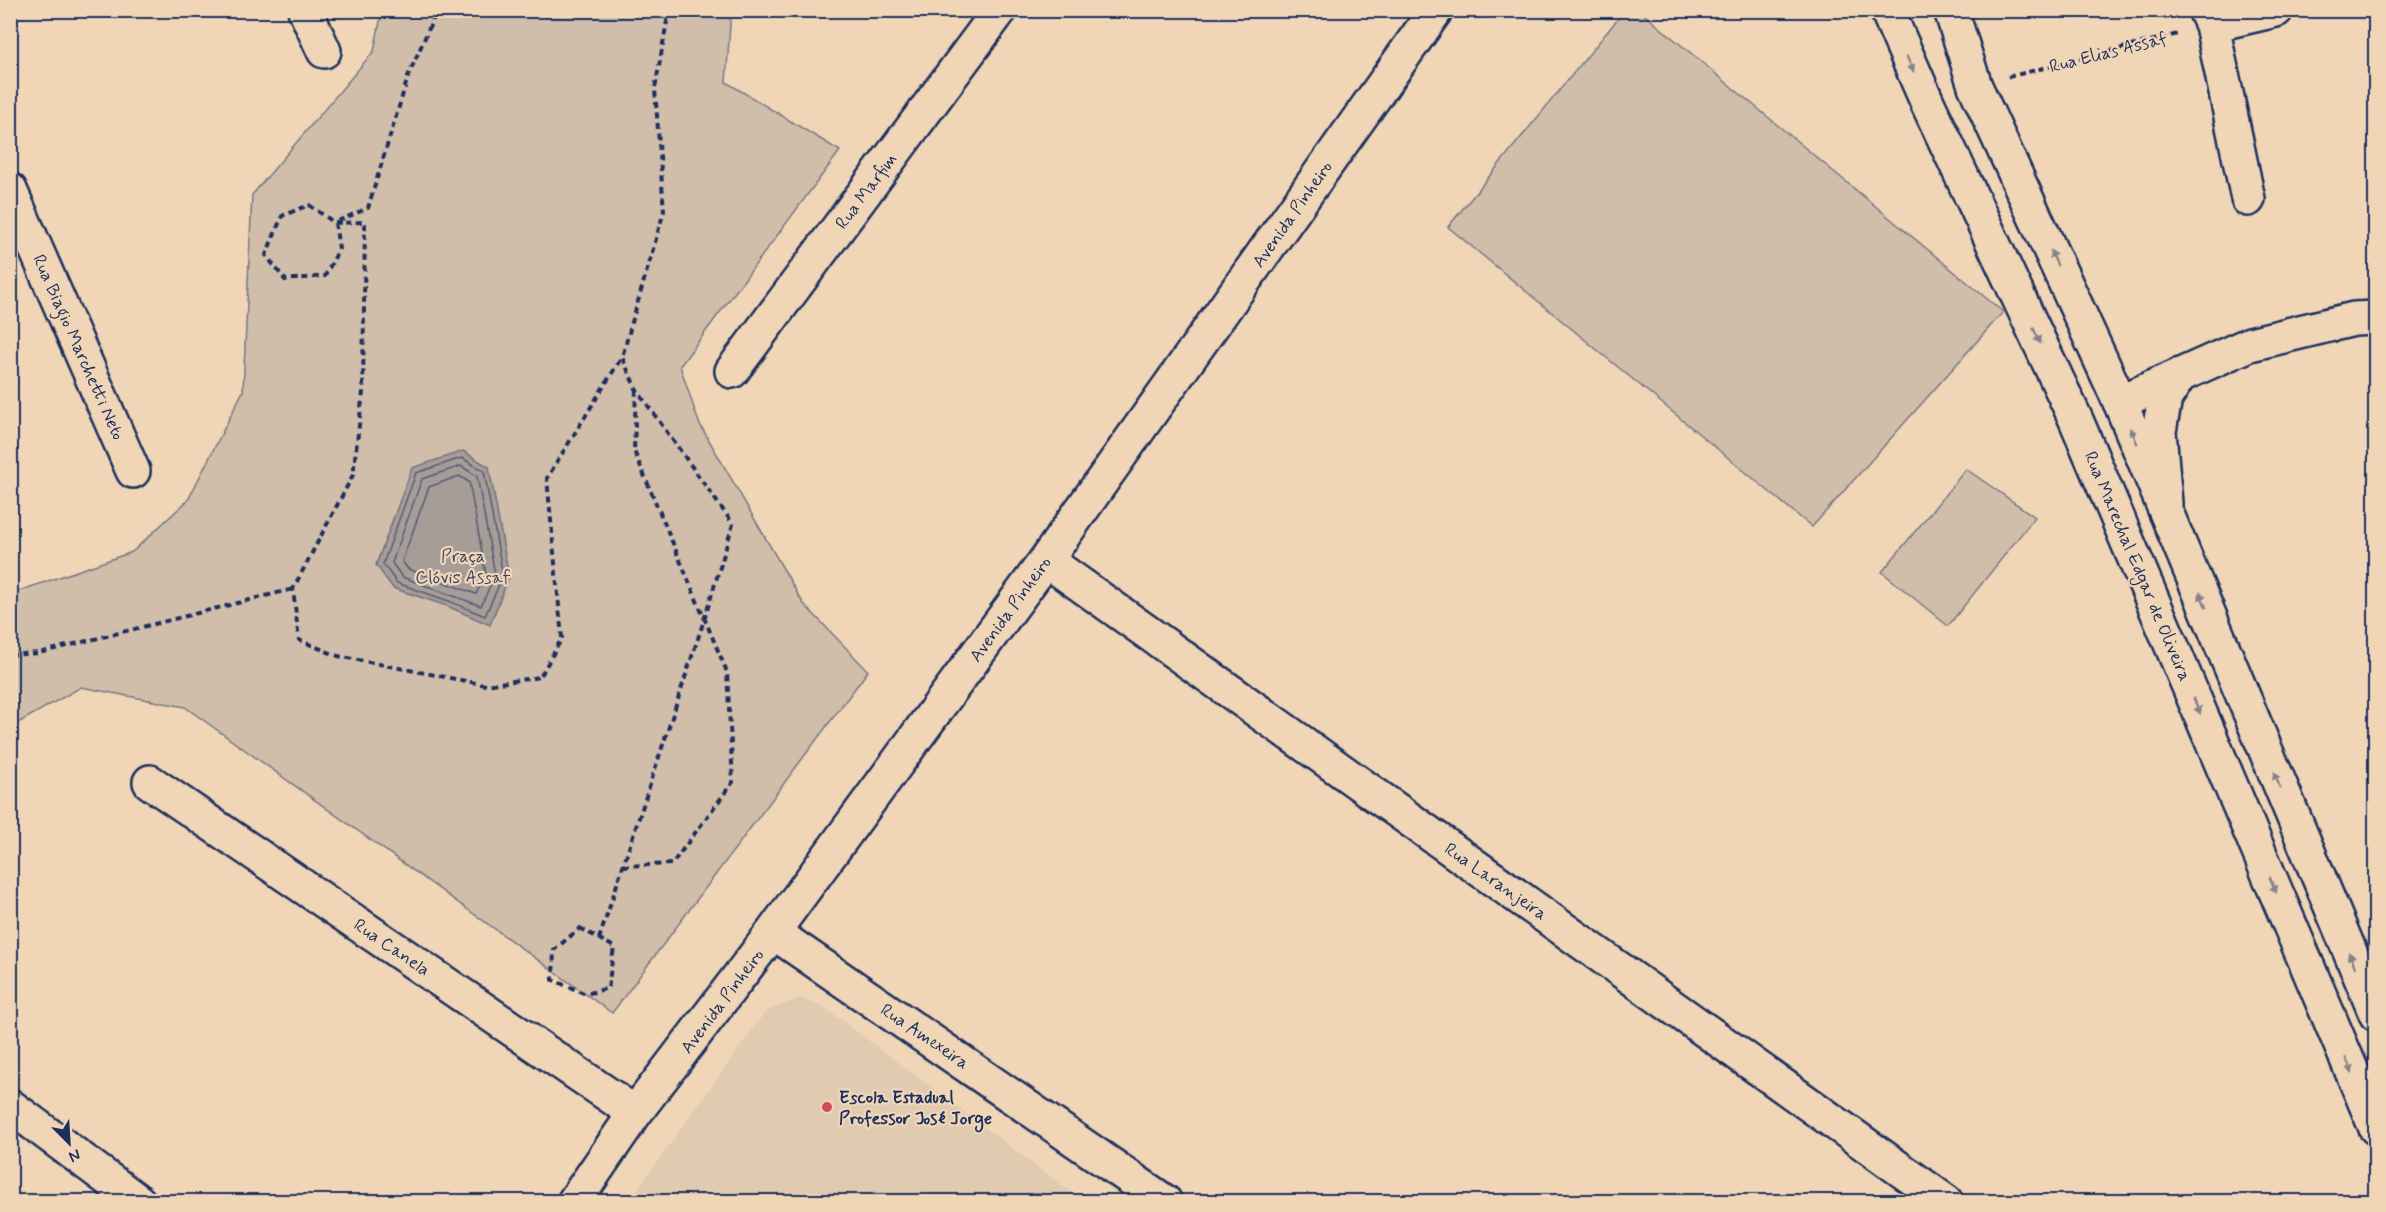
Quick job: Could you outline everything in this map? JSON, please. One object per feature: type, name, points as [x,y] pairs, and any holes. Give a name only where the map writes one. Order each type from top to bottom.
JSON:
[{"type":"street","points":[[305,10],[324,51]]},
{"type":"street","name":"Rua Marfim","points":[[732,370],[1000,10]]},
{"type":"street","name":"Avenida Pinheiro","points":[[574,1202],[635,1113],[773,932],[1046,560],[1436,10]]},
{"type":"street","name":"Rua Marechal Edgar de Oliveira","points":[[1887,10],[1928,104],[2076,420],[2376,1128]]},
{"type":"street","points":[[1951,10],[1975,86],[2120,402],[2376,1014]]},
{"type":"street","points":[[2248,199],[2209,18],[2276,10]]},
{"type":"street","name":"Rua Biagio Marchetti Neto","points":[[10,190],[133,471]]},
{"type":"street","points":[[2120,402],[2250,344],[2354,319],[2376,318]]},
{"type":"street","points":[[2165,509],[2160,431],[2166,398],[2180,375]]},
{"type":"street","name":"Rua Laranjeira","points":[[1046,560],[1946,1202]]},
{"type":"street","name":"Rua Canela","points":[[150,782],[635,1113]]},
{"type":"street","name":"Rua Amexeira","points":[[773,932],[1165,1202]]},
{"type":"street","points":[[10,1106],[139,1202]]},
{"type":"path","points":[[335,223],[368,208],[409,74],[437,10]]},
{"type":"path","points":[[335,223],[339,249],[325,276],[285,280],[266,255],[282,216],[309,205],[335,223],[365,222],[363,392],[353,475],[293,589],[299,640],[338,656],[486,685],[540,677],[562,638],[547,478],[622,357],[664,211],[655,89],[669,10]]},
{"type":"path","name":"Rua Elias Assaf","points":[[1975,86],[2209,18]]},
{"type":"path","points":[[599,939],[705,617],[733,524],[636,389],[622,357]]},
{"type":"path","points":[[623,866],[672,864],[733,782],[727,672],[634,451],[636,389]]},
{"type":"path","points":[[10,655],[39,653],[293,589]]},
{"type":"path","points":[[580,928],[599,939],[614,947],[608,987],[586,994],[553,980],[554,950],[580,928]]},
{"type":"shaded area","name":"Escola Estadual Professor José Jorge","points":[[800,998],[825,1008],[1083,1201],[629,1201],[765,1012]]},
{"type":"green space","points":[[1625,10],[1640,11],[2003,312],[1812,527],[1448,227]]},
{"type":"green space","name":"Praça Clóvis Assaf","points":[[382,11],[731,11],[726,82],[840,151],[680,366],[699,423],[803,603],[868,671],[612,1013],[185,707],[81,687],[11,727],[10,594],[132,552],[188,500],[243,391],[252,195],[374,51]]},
{"type":"green space","points":[[1966,469],[2035,517],[1948,626],[1882,572]]},
{"type":"water","points":[[463,451],[489,467],[509,577],[490,625],[447,606],[393,588],[376,565],[412,468]]},
{"type":"place","name":"Escola Estadual Professor José Jorge","points":[[827,1107]]}]
